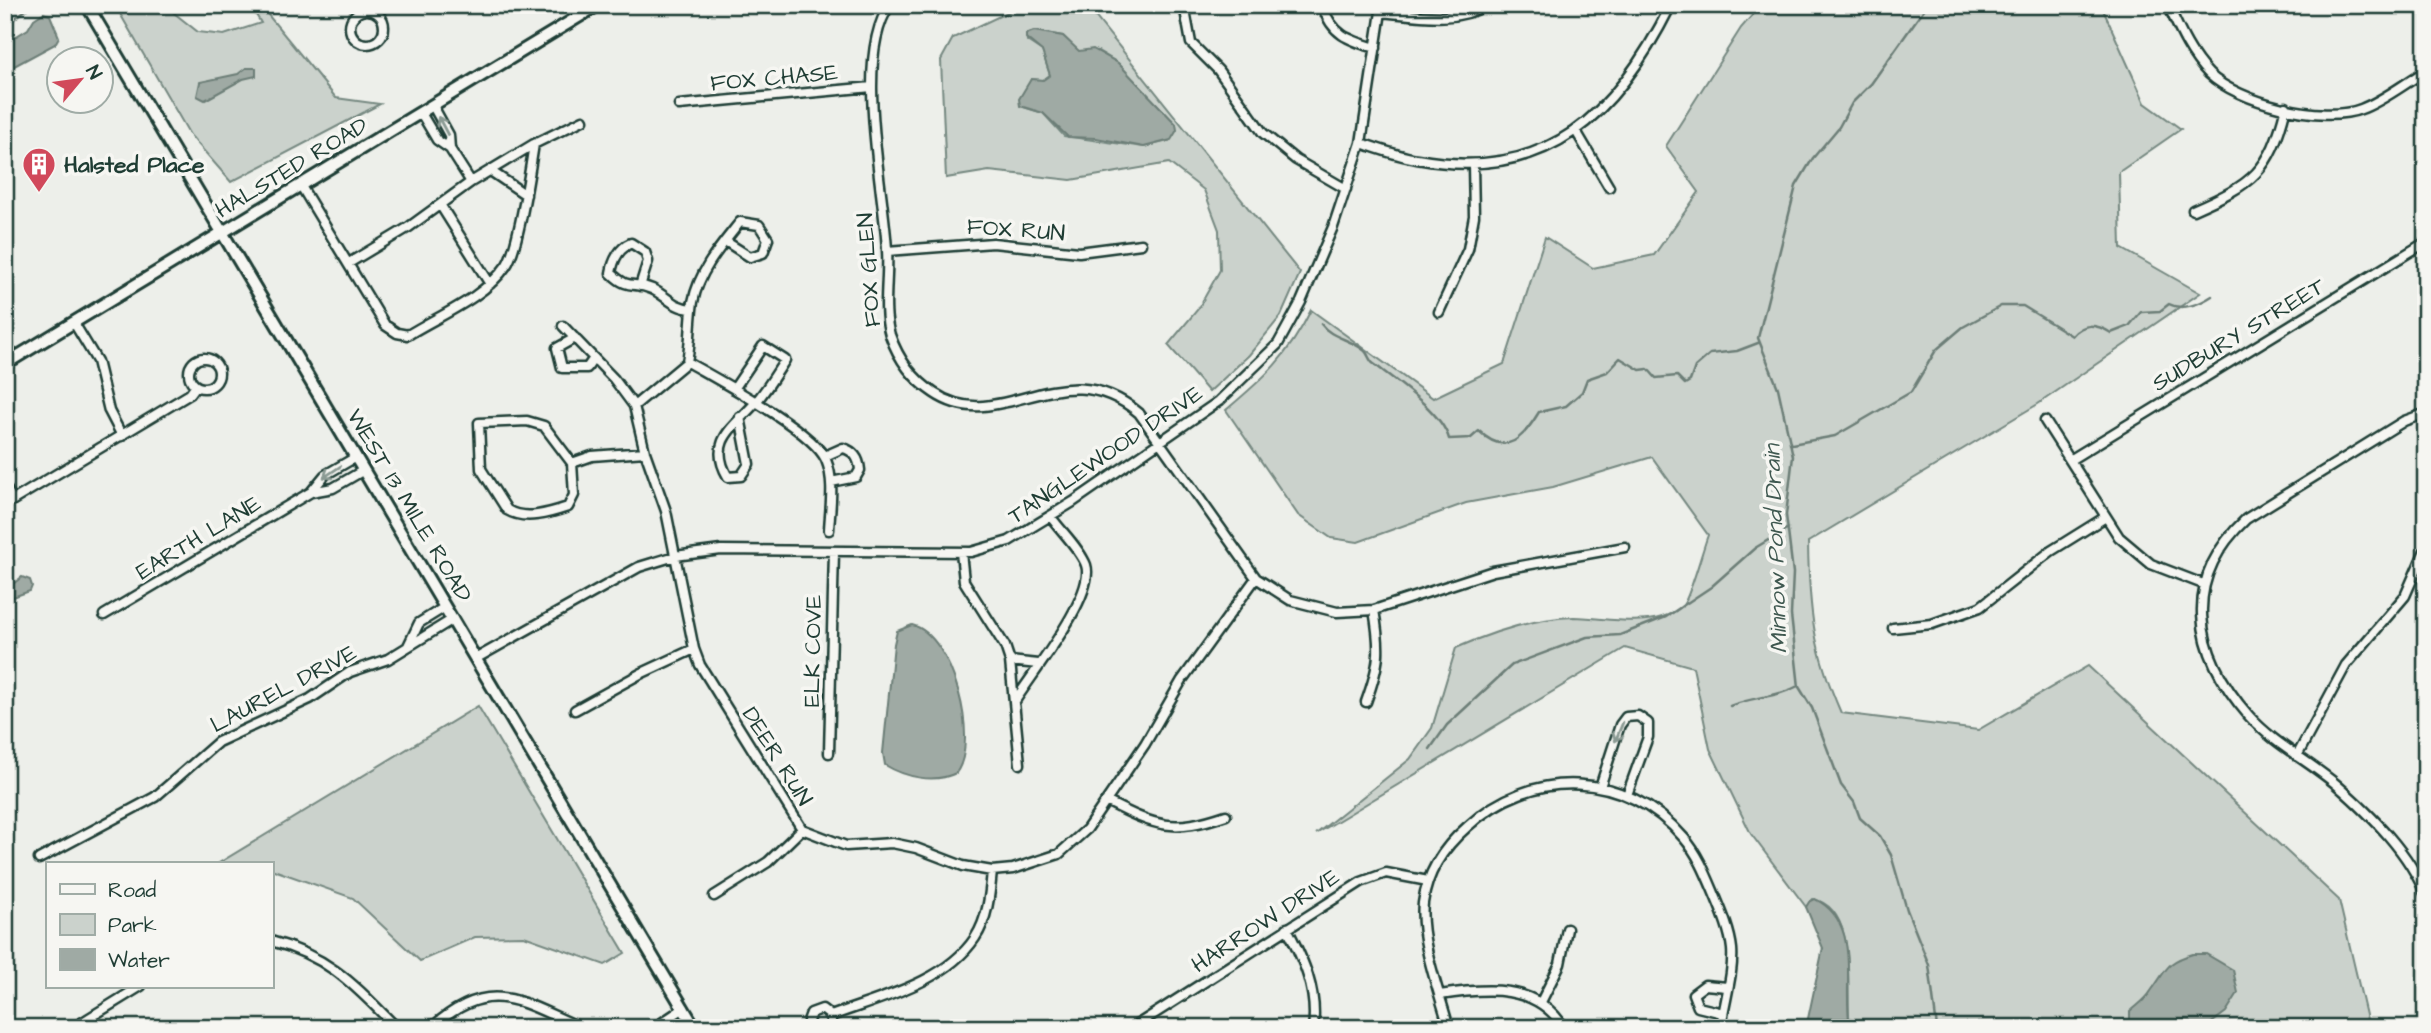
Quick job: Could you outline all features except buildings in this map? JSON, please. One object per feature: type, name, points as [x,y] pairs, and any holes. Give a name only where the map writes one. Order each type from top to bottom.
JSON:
[{"type":"street","name":"WEST 13 MILE ROAD","points":[[87,5],[695,1028]]},
{"type":"street","name":"HALSTED ROAD","points":[[5,364],[598,5]]},
{"type":"street","name":"FOX GLEN","points":[[890,5],[877,32],[871,70],[887,251],[889,333],[904,365],[935,394],[968,406],[1010,402],[1062,387],[1097,389],[1124,400],[1139,413],[1256,578]]},
{"type":"street","points":[[1184,5],[1191,43],[1218,70],[1263,133],[1296,160],[1346,189]]},
{"type":"street","points":[[1322,5],[1328,23],[1344,39],[1376,48]]},
{"type":"street","points":[[1382,9],[1434,17],[1473,13],[1486,5]]},
{"type":"street","points":[[1361,143],[1415,159],[1473,164],[1511,159],[1553,144],[1576,131],[1618,92],[1642,62],[1671,5]]},
{"type":"street","points":[[2168,5],[2195,58],[2210,74],[2241,93],[2286,107],[2322,114],[2362,109],[2426,71]]},
{"type":"street","points":[[378,9],[384,26],[380,37],[371,43],[355,39],[350,30],[352,19],[360,11],[378,9]]},
{"type":"street","name":"TANGLEWOOD DRIVE","points":[[475,659],[639,567],[675,556],[721,550],[971,552],[1009,541],[1051,517],[1219,401],[1278,344],[1301,302],[1346,189],[1361,143],[1382,9]]},
{"type":"street","name":"FOX CHASE","points":[[679,105],[872,88]]},
{"type":"street","points":[[433,106],[449,135],[450,149]]},
{"type":"street","points":[[2193,210],[2231,194],[2262,166],[2276,147],[2286,107]]},
{"type":"street","points":[[421,113],[437,140],[450,149],[471,182]]},
{"type":"street","points":[[349,263],[442,206],[471,182],[492,172],[534,144],[583,120]]},
{"type":"street","points":[[1576,131],[1609,187]]},
{"type":"street","points":[[301,186],[385,325],[397,333],[408,335],[490,284],[508,264],[526,195],[534,144]]},
{"type":"street","points":[[1439,312],[1468,249],[1474,216],[1473,164]]},
{"type":"street","points":[[492,172],[526,195]]},
{"type":"street","points":[[442,206],[490,284]]},
{"type":"street","points":[[563,326],[634,405],[687,362],[692,309],[706,267],[725,241],[740,222],[759,225],[768,239],[764,253],[750,257],[725,241]]},
{"type":"street","name":"SUDBURY STREET","points":[[2070,460],[2426,242]]},
{"type":"street","points":[[640,286],[648,261],[645,252],[631,243],[626,244],[612,262],[611,273],[624,285],[653,289],[669,303],[692,309]]},
{"type":"street","name":"FOX RUN","points":[[887,251],[993,243],[1079,253],[1141,244]]},
{"type":"street","points":[[74,323],[97,361],[109,411],[122,436]]},
{"type":"street","points":[[575,338],[557,348],[562,368],[587,368],[594,358]]},
{"type":"street","points":[[734,389],[763,346],[785,360],[755,403],[740,417],[727,430],[722,444],[724,469],[728,477],[741,476],[749,464],[740,417]]},
{"type":"street","points":[[687,362],[734,389],[803,435],[825,456],[831,482],[829,530]]},
{"type":"street","points":[[5,487],[9,502],[190,394],[196,386]]},
{"type":"street","name":"DEER RUN","points":[[634,405],[645,452],[666,510],[694,649],[700,665],[802,829],[846,846],[892,843],[916,848],[963,866],[992,871],[1013,869],[1059,854],[1087,829],[1108,802],[1182,680],[1256,578]]},
{"type":"street","points":[[2426,413],[2404,421],[2246,519],[2219,549],[2203,584],[2202,609],[2205,637],[2218,669],[2249,716],[2337,785],[2403,852],[2426,896]]},
{"type":"street","points":[[527,421],[544,426],[572,463],[574,495],[568,507],[545,514],[513,514],[507,510],[481,469],[479,423],[527,421]]},
{"type":"street","points":[[2045,421],[2104,518],[2139,556],[2163,570],[2203,584]]},
{"type":"street","points":[[825,456],[843,448],[855,455],[860,463],[856,477],[831,482]]},
{"type":"street","points":[[572,463],[592,456],[645,452]]},
{"type":"street","name":"EARTH LANE","points":[[104,615],[311,492],[325,475],[356,457]]},
{"type":"street","name":"EARTH LANE","points":[[311,492],[333,488],[364,470]]},
{"type":"street","points":[[1015,701],[1070,617],[1087,581],[1086,564],[1051,517]]},
{"type":"street","points":[[1893,628],[1932,624],[1980,607],[2051,551],[2104,518]]},
{"type":"street","points":[[1256,578],[1290,600],[1337,612],[1374,610],[1493,571],[1625,547]]},
{"type":"street","points":[[2297,756],[2346,665],[2405,596],[2426,548]]},
{"type":"street","name":"ELK COVE","points":[[829,753],[834,551]]},
{"type":"street","points":[[961,552],[964,581],[1005,646],[1010,662],[1020,764]]},
{"type":"street","name":"LAUREL DRIVE","points":[[408,646],[419,623],[445,607]]},
{"type":"street","points":[[1366,702],[1381,648],[1374,610]]},
{"type":"street","name":"LAUREL DRIVE","points":[[39,859],[155,797],[218,742],[310,699],[350,672],[388,659],[453,619]]},
{"type":"street","points":[[575,710],[640,674],[694,649]]},
{"type":"street","points":[[1010,662],[1038,664]]},
{"type":"street","points":[[1600,787],[1620,725],[1626,716],[1637,716],[1648,723],[1648,737],[1628,795]]},
{"type":"street","points":[[1448,1028],[1423,928],[1423,905],[1428,881],[1444,849],[1483,813],[1543,785],[1600,787],[1628,795],[1662,816],[1682,836],[1707,875],[1721,910],[1732,950],[1721,1028]]},
{"type":"street","points":[[1108,802],[1149,823],[1174,826],[1197,825],[1226,815]]},
{"type":"street","points":[[714,896],[768,862],[802,829]]},
{"type":"street","points":[[831,1016],[898,991],[959,957],[976,937],[988,906],[992,871]]},
{"type":"street","name":"HARROW DRIVE","points":[[1132,1028],[1361,881],[1386,873],[1428,881]]},
{"type":"street","points":[[1287,928],[1303,960],[1313,993],[1313,1028]]},
{"type":"street","points":[[1542,1002],[1560,964],[1567,929]]},
{"type":"street","points":[[273,942],[298,948],[327,962],[397,1028]]},
{"type":"street","points":[[1723,1013],[1698,1007],[1693,994],[1700,986],[1727,987]]},
{"type":"street","points":[[73,1028],[138,988]]},
{"type":"street","points":[[1440,995],[1482,989],[1519,993],[1542,1002],[1564,1028]]},
{"type":"street","points":[[431,1028],[449,1014],[477,999],[515,998],[582,1028]]},
{"type":"street","points":[[654,1028],[684,1008]]},
{"type":"street","points":[[809,1028],[808,1017],[814,1011],[822,1009],[831,1016]]},
{"type":"street","points":[[831,1016],[831,1028]]},
{"type":"green space","points":[[115,5],[164,5],[198,32],[224,35],[261,23],[250,5],[260,5],[336,98],[380,104],[231,182],[190,135]]},
{"type":"green space","points":[[1023,5],[1086,5],[1300,273],[1281,316],[1249,355],[1209,392],[1168,345],[1198,309],[1220,270],[1219,230],[1204,190],[1169,163],[1071,180],[989,171],[946,178],[941,60],[953,38]],"holes":[[[1034,31],[1063,36],[1078,51],[1098,51],[1118,63],[1176,124],[1169,141],[1144,147],[1064,136],[1043,113],[1021,106],[1031,79],[1044,80],[1050,75],[1042,51],[1027,41],[1026,34]]]},
{"type":"green space","points":[[1761,5],[2101,5],[2145,103],[2181,129],[2119,172],[2121,248],[2200,293],[2038,404],[1808,542],[1814,629],[1824,669],[1841,713],[1978,730],[2088,666],[2339,900],[2369,1028],[1850,1028],[1847,954],[1838,919],[1828,906],[1813,899],[1806,907],[1751,834],[1710,749],[1693,667],[1625,648],[1316,834],[1410,759],[1432,728],[1456,648],[1498,632],[1544,620],[1574,617],[1630,621],[1660,618],[1672,613],[1686,600],[1708,535],[1652,457],[1553,487],[1466,503],[1358,542],[1331,538],[1298,515],[1226,410],[1274,366],[1311,310],[1433,398],[1504,364],[1545,237],[1593,268],[1654,255],[1699,192],[1666,146],[1741,28]]},
{"type":"green space","points":[[478,706],[625,953],[605,965],[524,936],[475,937],[420,961],[353,898],[273,870],[273,862],[221,862]]},
{"type":"water","points":[[43,13],[50,15],[59,37],[55,44],[46,46],[46,49],[5,71],[5,43],[28,29],[34,19]]},
{"type":"water","points":[[1034,31],[1063,36],[1079,51],[1093,49],[1118,63],[1176,124],[1177,130],[1171,140],[1144,147],[1096,138],[1068,137],[1043,113],[1020,106],[1019,99],[1031,79],[1043,80],[1050,75],[1042,51],[1026,38],[1026,34]]},
{"type":"water","points":[[246,68],[256,68],[256,76],[243,79],[205,100],[197,96],[200,82],[238,74]]},
{"type":"water","points":[[22,577],[30,580],[30,591],[13,597],[5,604],[5,590]]},
{"type":"water","points":[[912,625],[927,633],[940,648],[958,691],[963,715],[963,758],[956,773],[938,778],[920,778],[885,765],[883,753],[894,644],[897,631]]},
{"type":"water","points":[[1815,899],[1830,909],[1840,923],[1845,939],[1850,1028],[1806,1028],[1823,948],[1806,907]]},
{"type":"water","points":[[2193,954],[2206,954],[2233,970],[2238,993],[2226,1012],[2205,1028],[2130,1028],[2130,1012],[2147,997],[2172,964]]},
{"type":"waterway","points":[[5,26],[32,5]]},
{"type":"waterway","name":"Minnow Pond Drain","points":[[1927,5],[1871,84],[1852,103],[1839,127],[1813,158],[1796,186],[1758,338],[1778,388],[1793,456],[1786,515],[1793,573],[1791,615],[1799,687],[1812,708],[1841,785],[1854,802],[1860,818],[1880,836],[1891,855],[1907,910],[1929,965],[1937,1028]]},
{"type":"waterway","points":[[1792,444],[1835,436],[1911,392],[1936,350],[1963,327],[2001,306],[2023,306],[2072,336],[2081,328],[2090,326],[2111,333],[2129,326],[2141,312],[2160,311],[2169,304],[2191,306],[2212,296]]},
{"type":"waterway","points":[[1321,324],[1325,329],[1365,351],[1372,363],[1428,408],[1445,429],[1449,439],[1471,438],[1479,431],[1498,443],[1514,441],[1521,436],[1539,412],[1566,406],[1582,392],[1587,379],[1607,372],[1620,358],[1640,370],[1648,369],[1656,378],[1677,376],[1685,384],[1690,381],[1695,367],[1710,354],[1737,351],[1758,343]]},
{"type":"waterway","points":[[1430,749],[1447,725],[1512,665],[1587,637],[1620,635],[1666,617],[1711,587],[1755,548],[1788,528]]},
{"type":"waterway","points":[[1730,706],[1798,686]]},
{"type":"place","name":"Halsted Place","points":[[39,194]]}]
